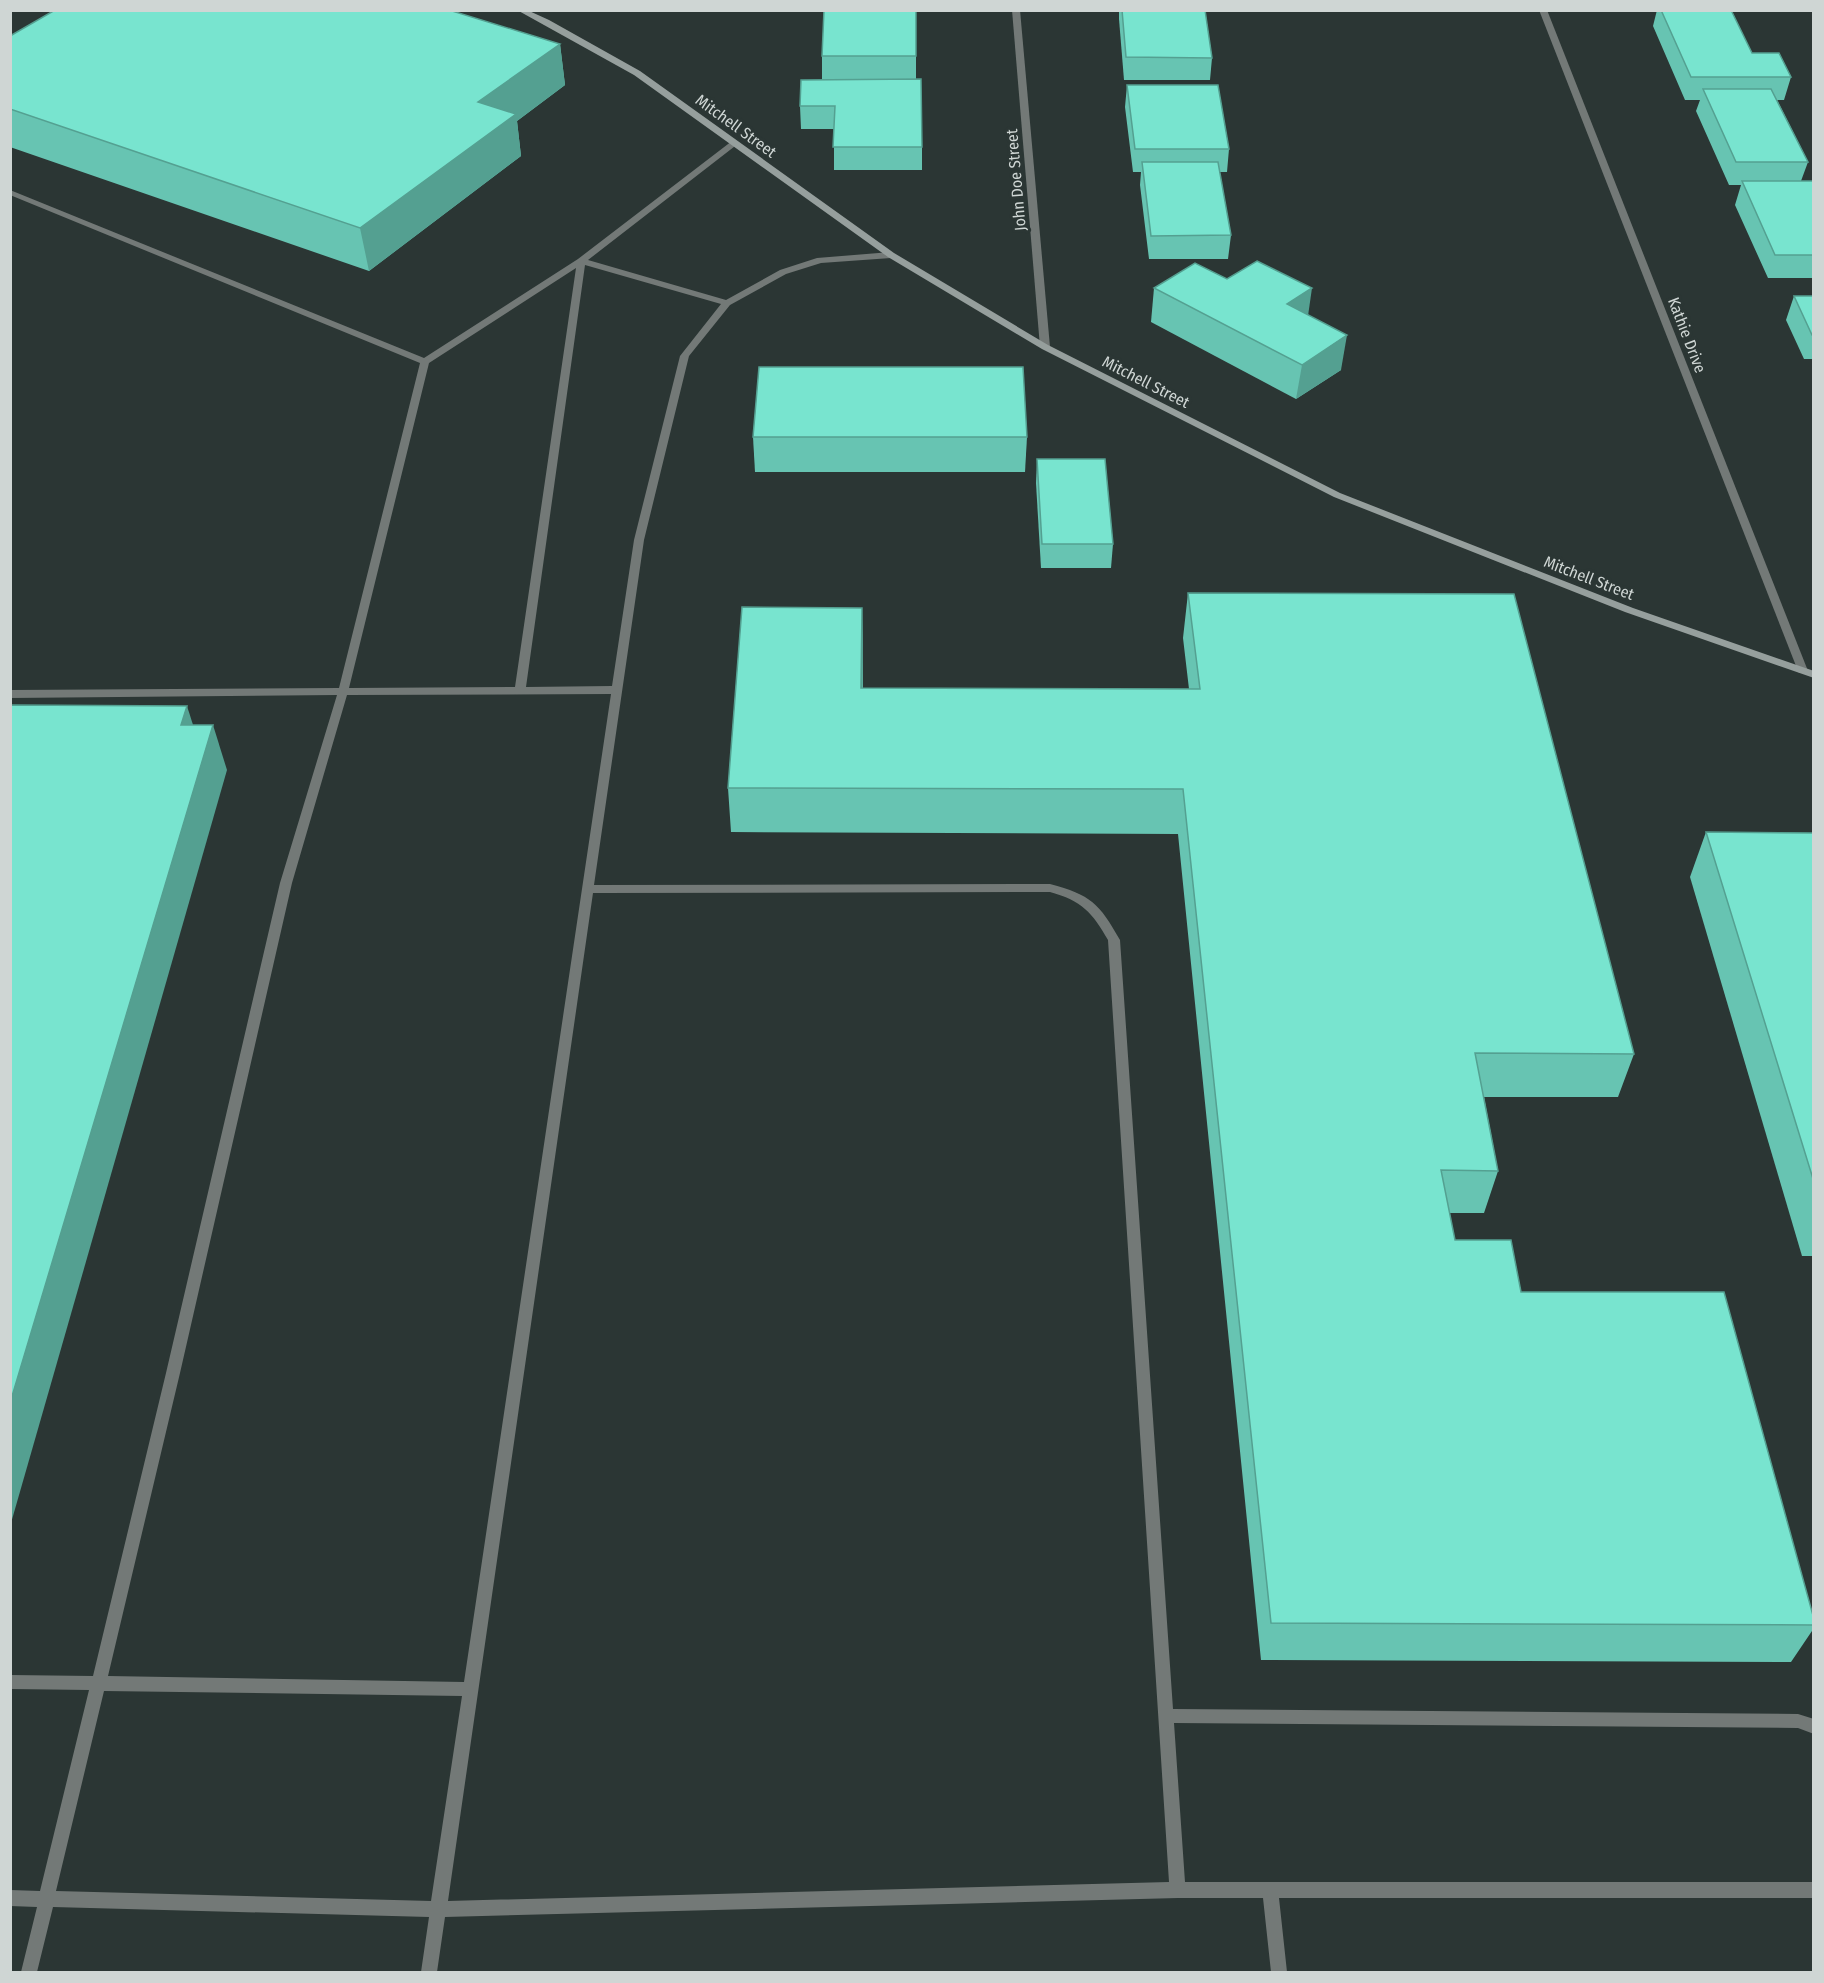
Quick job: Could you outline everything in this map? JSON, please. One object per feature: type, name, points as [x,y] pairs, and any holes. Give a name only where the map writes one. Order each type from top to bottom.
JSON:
[{"type":"street","name":"Mitchell Street","points":[[520,10],[546,22],[636,73],[891,255],[1045,347],[1337,495],[1629,610],[1814,675]]},
{"type":"street","name":"John Doe Street","points":[[1016,10],[1045,347]]},
{"type":"street","name":"Kathie Drive","points":[[1543,10],[1803,671]]},
{"type":"street","points":[[29,1972],[173,1373],[286,883],[343,692],[425,362],[581,261],[735,143]]},
{"type":"street","points":[[10,192],[425,362]]},
{"type":"street","points":[[429,1972],[639,540],[685,356],[727,303],[783,272],[820,260],[891,255]]},
{"type":"street","points":[[581,261],[727,303]]},
{"type":"street","points":[[520,690],[581,261]]},
{"type":"street","points":[[10,694],[618,690]]},
{"type":"street","points":[[588,889],[1050,888],[1074,894],[1096,908],[1114,940],[1178,1890]]},
{"type":"street","points":[[10,1682],[472,1689]]},
{"type":"street","points":[[1166,1716],[1798,1721],[1814,1727]]},
{"type":"street","points":[[10,1898],[439,1909],[1178,1890],[1814,1890]]},
{"type":"street","points":[[1270,1890],[1279,1972]]},
{"type":"building","points":[[55,10],[449,10],[560,44],[478,102],[516,114],[360,228],[10,109],[10,36]]},
{"type":"building","points":[[824,10],[916,10],[916,56],[822,56]]},
{"type":"building","points":[[1122,10],[1205,10],[1212,58],[1126,57]]},
{"type":"building","points":[[1661,10],[1731,10],[1752,53],[1779,53],[1791,77],[1691,77]]},
{"type":"building","points":[[921,79],[922,147],[833,147],[835,106],[800,106],[801,80]]},
{"type":"building","points":[[1127,85],[1218,85],[1229,149],[1135,149]]},
{"type":"building","points":[[1703,89],[1771,89],[1808,162],[1736,162]]},
{"type":"building","points":[[1142,162],[1218,162],[1231,235],[1151,236]]},
{"type":"building","points":[[1742,181],[1814,181],[1814,255],[1775,255]]},
{"type":"building","points":[[1257,261],[1312,288],[1287,304],[1347,335],[1302,365],[1154,288],[1195,263],[1227,279]]},
{"type":"building","points":[[1794,296],[1814,296],[1814,335],[1812,335]]},
{"type":"building","points":[[759,367],[1023,367],[1027,437],[753,437]]},
{"type":"building","points":[[1037,459],[1105,459],[1113,544],[1042,544]]},
{"type":"building","points":[[1188,593],[1514,594],[1634,1054],[1475,1053],[1498,1171],[1441,1170],[1455,1240],[1511,1240],[1521,1292],[1724,1292],[1814,1625],[1271,1623],[1183,789],[728,788],[742,607],[862,608],[861,688],[1200,689]]},
{"type":"building","points":[[10,705],[187,706],[181,725],[213,725],[10,1403]]},
{"type":"building","points":[[1706,832],[1814,833],[1814,1182]]}]
